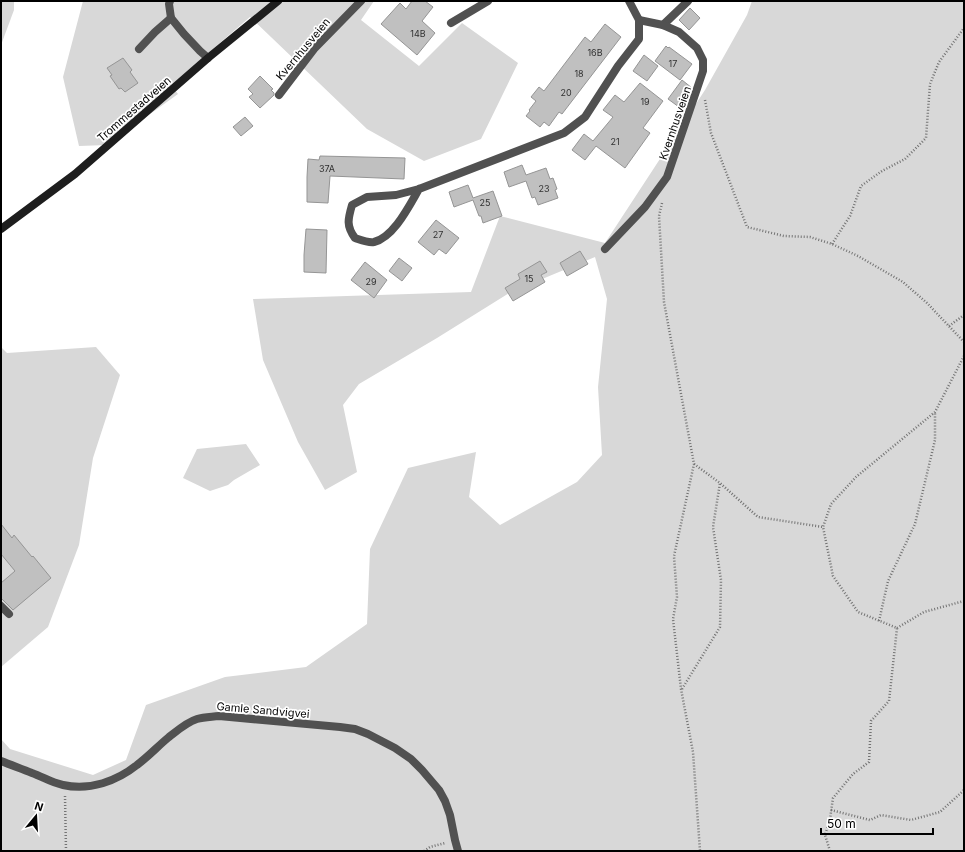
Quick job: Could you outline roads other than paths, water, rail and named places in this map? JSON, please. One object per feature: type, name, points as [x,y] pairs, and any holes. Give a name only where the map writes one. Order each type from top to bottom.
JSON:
[{"type":"main road","name":"Trommestadveien","points":[[1,229],[75,174],[208,58],[278,1]]},
{"type":"street","points":[[170,1],[171,18],[184,34],[208,58]]},
{"type":"street","name":"Kvernhusveien","points":[[279,95],[314,49],[361,1]]},
{"type":"street","points":[[451,23],[488,1]]},
{"type":"street","points":[[419,189],[400,220],[385,237],[372,242],[355,238],[350,230],[348,216],[352,205],[367,197],[396,194],[419,189],[564,133],[585,117],[618,66],[639,39],[639,20],[629,1]]},
{"type":"street","points":[[663,25],[688,1]]},
{"type":"street","points":[[139,49],[154,32],[171,18]]},
{"type":"street","name":"Kvernhusveien","points":[[605,249],[645,207],[667,177],[704,71],[703,60],[697,48],[679,32],[663,25],[639,20]]},
{"type":"street","points":[[1,606],[9,614]]},
{"type":"street","name":"Gamle Sandvigvei","points":[[1,761],[34,773],[49,781],[81,787],[97,785],[126,773],[139,764],[160,744],[178,730],[197,719],[206,717],[218,716],[355,729],[395,748],[411,759],[439,790],[450,815],[458,851]]}]
